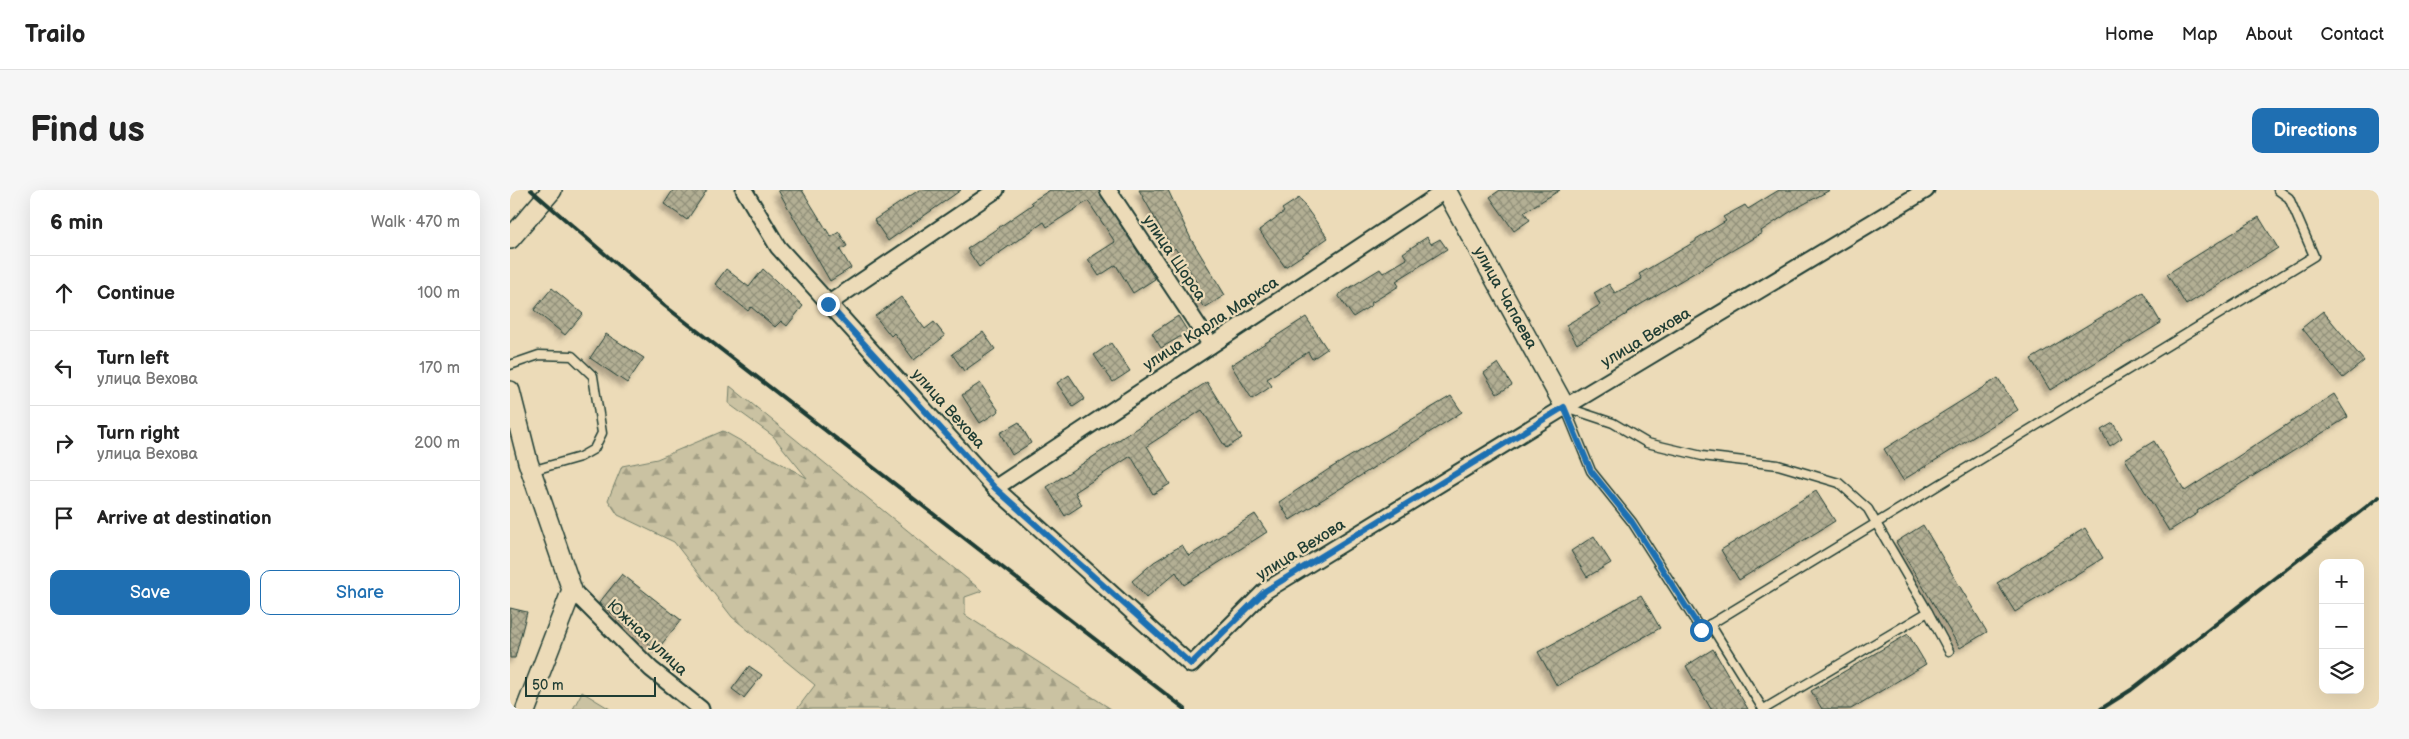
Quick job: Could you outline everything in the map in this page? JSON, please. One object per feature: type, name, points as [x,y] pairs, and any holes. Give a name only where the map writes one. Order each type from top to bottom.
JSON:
[{"type":"street","points":[[510,240],[552,190]]},
{"type":"street","name":"улица Вехова","points":[[744,190],[778,247],[995,488],[1191,664],[1265,591],[1564,407],[1926,190]]},
{"type":"street","points":[[828,304],[996,190]]},
{"type":"street","name":"улица Щорса","points":[[1108,190],[1211,345]]},
{"type":"street","name":"улица Карла Маркса","points":[[995,488],[1446,190]]},
{"type":"street","name":"улица Чапаева","points":[[1446,190],[1564,407]]},
{"type":"street","points":[[511,398],[531,471],[572,590],[526,709]]},
{"type":"street","name":"Южная улица","points":[[572,590],[651,669],[700,709]]},
{"type":"lane","points":[[1564,407],[1591,471],[1632,522],[1701,630],[2314,256],[2289,198],[2278,190]]},
{"type":"lane","points":[[510,365],[539,355],[572,356],[593,376],[602,434],[594,449],[580,457],[531,471]]},
{"type":"lane","points":[[1564,407],[1613,424],[1647,443],[1702,456],[1778,465],[1839,483],[1868,509],[1949,651]]},
{"type":"lane","points":[[1710,624],[1764,709],[1928,612]]},
{"type":"green space","points":[[730,386],[982,591],[965,597],[965,615],[1111,709],[797,709],[815,685],[732,617],[674,542],[618,515],[608,500],[622,466],[657,459],[723,431],[807,478],[773,436],[729,404]]},
{"type":"green space","points":[[582,692],[610,709],[573,709]]},
{"type":"building","points":[[673,190],[707,190],[687,220],[664,204]]},
{"type":"building","points":[[778,190],[802,190],[831,237],[839,232],[847,246],[840,250],[851,268],[830,281]]},
{"type":"building","points":[[919,190],[961,190],[888,241],[874,220]]},
{"type":"building","points":[[1050,190],[1099,190],[1155,279],[1133,293],[1116,265],[1099,276],[1088,259],[1115,242],[1088,201],[1047,227],[1044,222],[979,267],[967,249],[1033,204],[1031,202]]},
{"type":"building","points":[[1139,190],[1168,190],[1191,239],[1225,295],[1204,308],[1193,290],[1199,286],[1175,248],[1173,250]]},
{"type":"building","points":[[1500,190],[1560,190],[1524,212],[1530,220],[1514,231],[1490,197]]},
{"type":"building","points":[[1779,190],[1830,190],[1793,210],[1761,231],[1762,233],[1577,344],[1566,325],[1600,305],[1594,293],[1609,284],[1615,293],[1642,279],[1639,274],[1726,221],[1723,217],[1745,205],[1748,209]]},
{"type":"building","points":[[1299,198],[1328,238],[1285,267],[1259,230],[1284,212],[1282,209]]},
{"type":"building","points":[[2259,217],[2278,248],[2186,305],[2167,274]]},
{"type":"building","points":[[1427,237],[1431,244],[1440,239],[1447,249],[1396,281],[1399,286],[1371,303],[1372,305],[1353,317],[1338,295],[1380,269],[1383,273],[1407,259],[1403,253]]},
{"type":"building","points":[[726,269],[749,287],[763,269],[803,306],[787,326],[781,321],[775,327],[751,307],[748,311],[715,284]]},
{"type":"building","points":[[552,288],[583,314],[565,335],[534,310]]},
{"type":"building","points":[[2143,292],[2161,323],[2050,390],[2031,359]]},
{"type":"building","points":[[901,297],[925,329],[934,322],[945,336],[914,360],[894,333],[891,336],[875,316]]},
{"type":"building","points":[[2323,311],[2364,361],[2343,378],[2302,328]]},
{"type":"building","points":[[1178,316],[1188,332],[1161,348],[1152,333]]},
{"type":"building","points":[[1306,317],[1327,349],[1312,359],[1308,352],[1267,379],[1272,386],[1252,399],[1231,365]]},
{"type":"building","points":[[983,332],[995,349],[964,371],[952,354]]},
{"type":"building","points":[[606,334],[644,358],[627,383],[590,358]]},
{"type":"building","points":[[1111,343],[1130,371],[1113,382],[1094,355]]},
{"type":"building","points":[[1498,363],[1512,385],[1497,394],[1484,373]]},
{"type":"building","points":[[1069,375],[1085,399],[1073,407],[1057,383]]},
{"type":"building","points":[[1998,378],[2018,410],[1903,480],[1884,449]]},
{"type":"building","points":[[1207,382],[1242,438],[1226,448],[1202,410],[1147,446],[1170,484],[1153,494],[1131,456],[1075,492],[1082,505],[1065,516],[1047,487]]},
{"type":"building","points":[[980,383],[999,411],[980,423],[962,395]]},
{"type":"building","points":[[2334,394],[2348,417],[2197,511],[2198,513],[2169,531],[2125,459],[2154,441],[2185,491]]},
{"type":"building","points":[[1451,396],[1462,412],[1290,520],[1279,502],[1329,469]]},
{"type":"building","points":[[1019,422],[1031,443],[1012,455],[1000,433]]},
{"type":"building","points":[[2113,423],[2122,438],[2110,446],[2101,430]]},
{"type":"building","points":[[1816,491],[1835,521],[1739,580],[1721,550]]},
{"type":"building","points":[[1255,514],[1267,532],[1184,585],[1176,572],[1146,598],[1132,581],[1154,562],[1182,545],[1189,556]]},
{"type":"building","points":[[1923,525],[1987,632],[1960,648],[1896,542]]},
{"type":"building","points":[[2085,528],[2103,558],[2015,612],[1997,583]]},
{"type":"building","points":[[1594,536],[1611,563],[1587,577],[1571,551]]},
{"type":"building","points":[[622,574],[681,620],[657,650],[599,603]]},
{"type":"building","points":[[1641,595],[1660,628],[1557,686],[1538,652]]},
{"type":"building","points":[[510,608],[527,612],[515,658],[510,658]]},
{"type":"building","points":[[1908,634],[1926,664],[1851,709],[1822,709],[1811,691]]},
{"type":"building","points":[[1713,649],[1748,709],[1711,709],[1686,666]]},
{"type":"building","points":[[749,666],[762,675],[744,698],[732,689]]},
{"type":"railway","points":[[531,190],[665,306],[1185,709]]},
{"type":"railway","points":[[2101,709],[2131,690],[2379,497]]},
{"type":"route","points":[[828,304],[995,488],[1191,664],[1265,591],[1564,407],[1591,471],[1632,522],[1701,630]]}]
